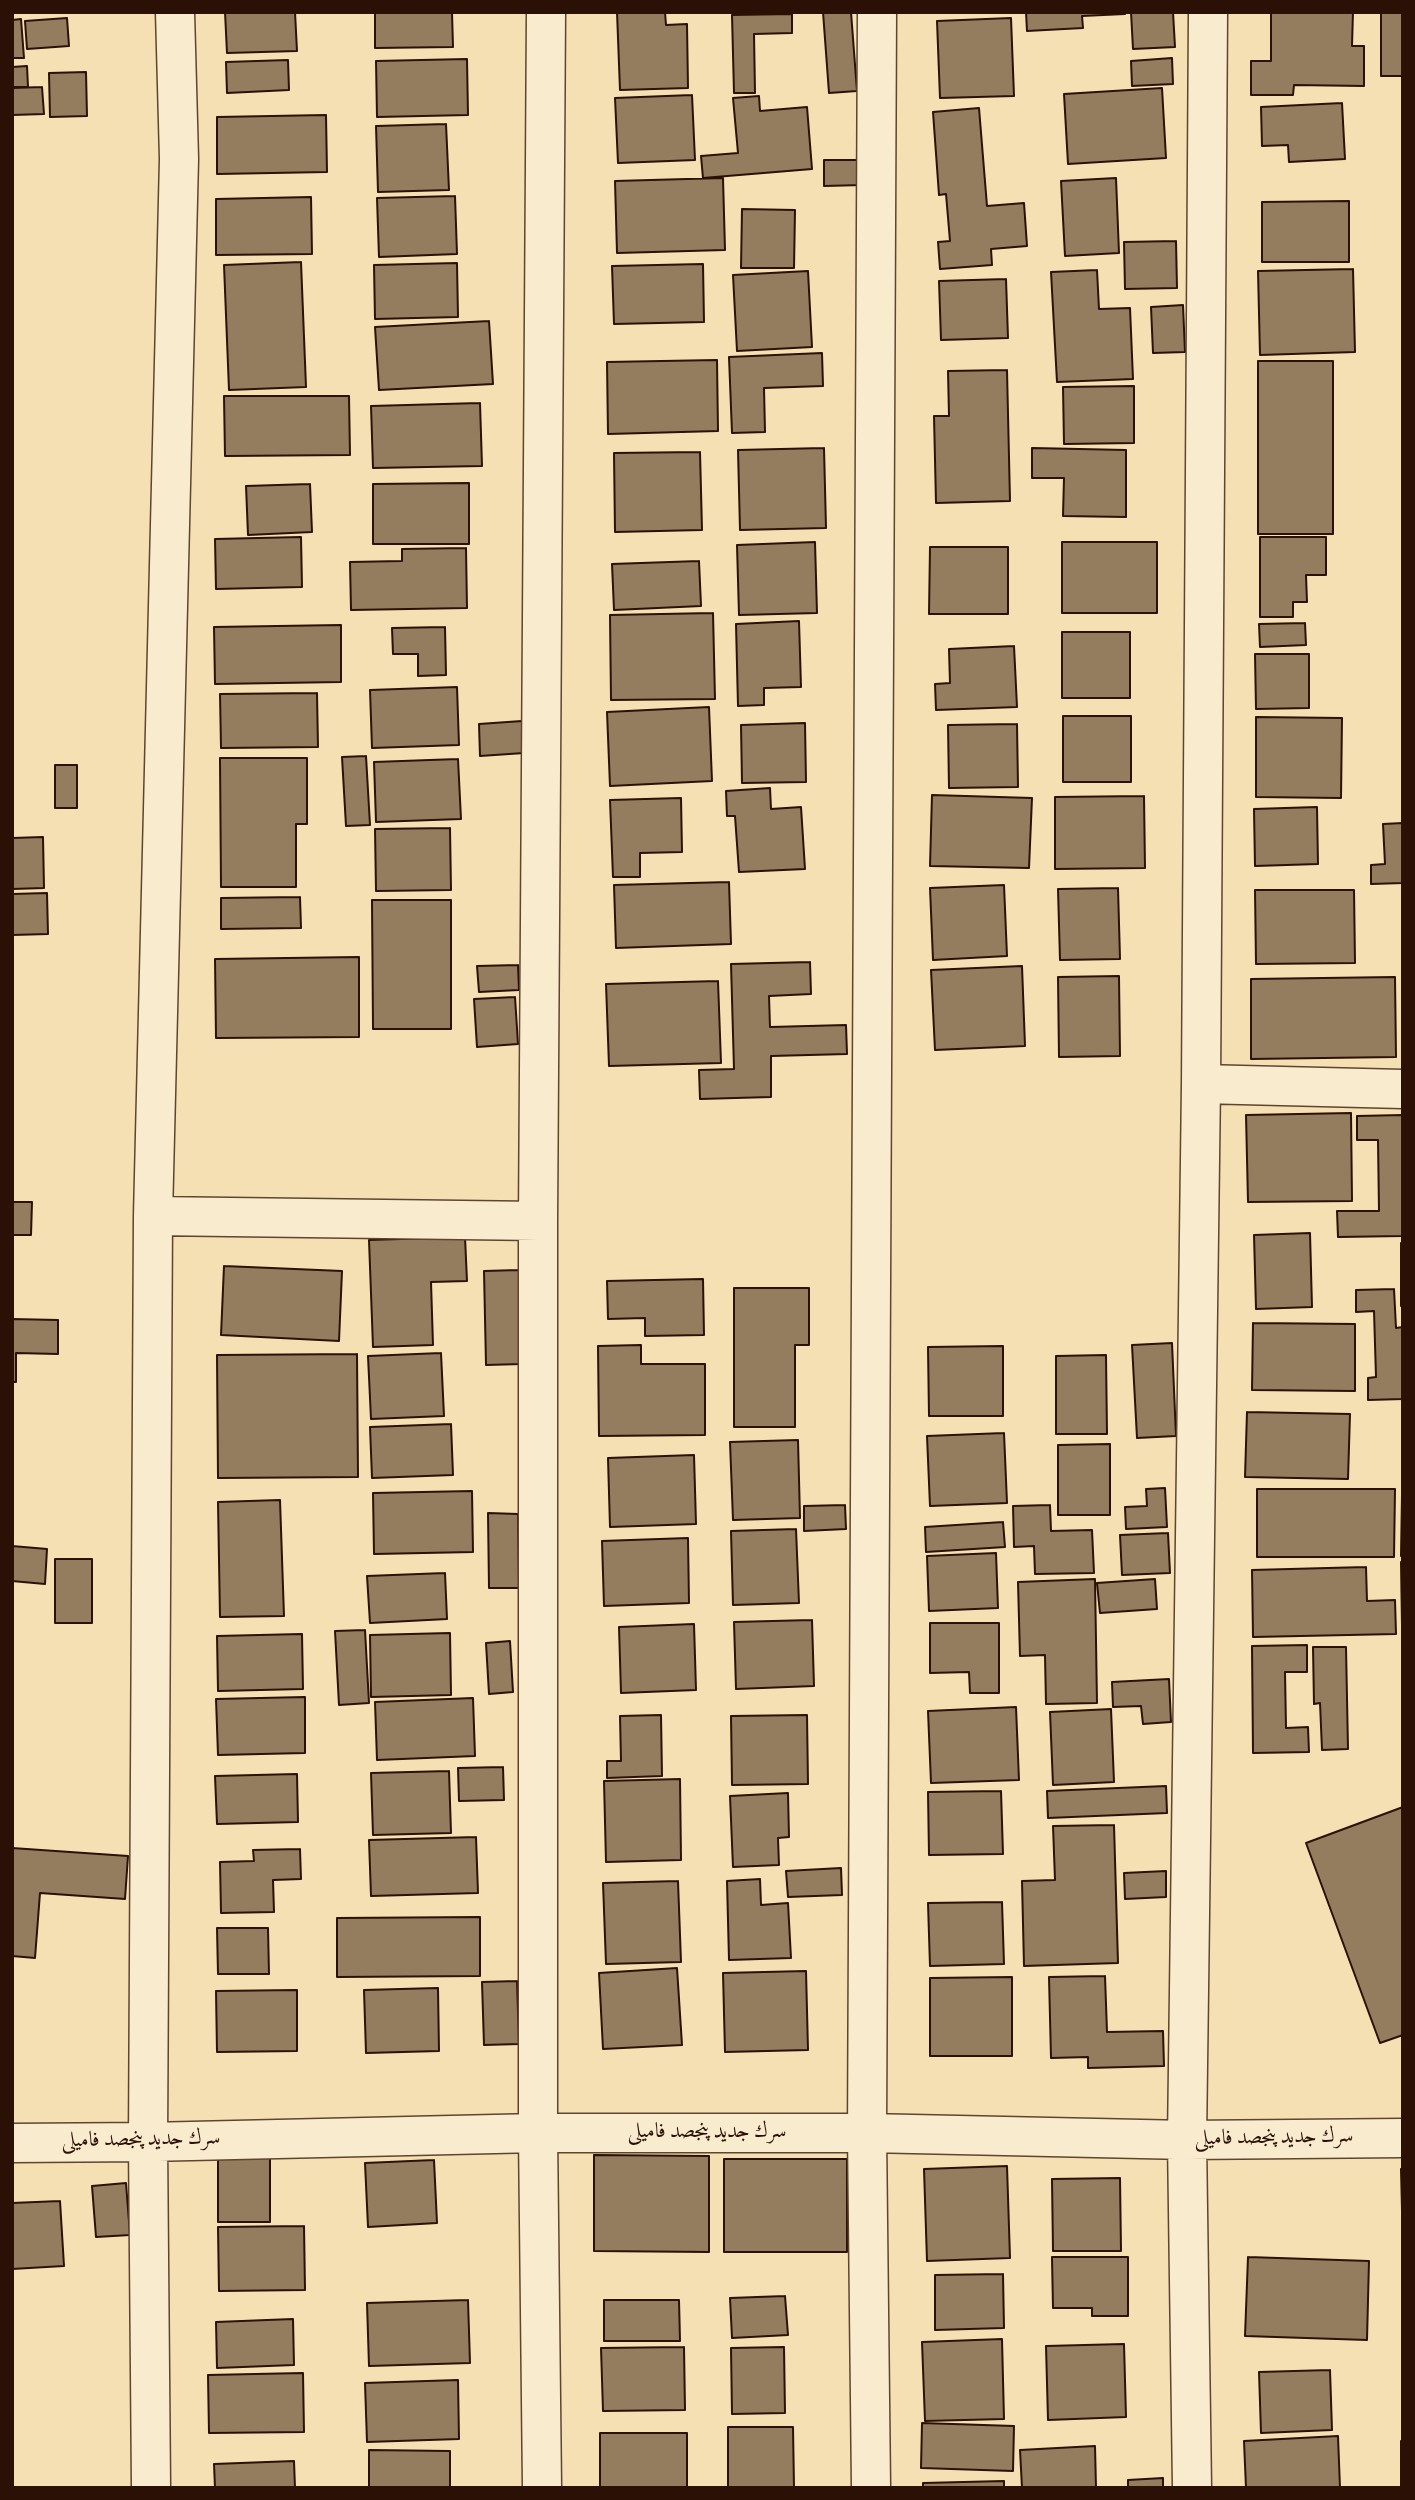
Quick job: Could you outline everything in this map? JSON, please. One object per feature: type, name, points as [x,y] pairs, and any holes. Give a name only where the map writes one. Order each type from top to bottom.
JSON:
[{"type":"street","points":[[150,2488],[148,2142],[153,1216],[179,159],[175,12]]},
{"type":"street","points":[[542,2488],[538,2133],[538,1221],[546,12]]},
{"type":"street","points":[[870,2488],[867,2133],[877,12]]},
{"type":"street","points":[[1192,2488],[1187,2140],[1201,1084],[1208,12]]},
{"type":"street","points":[[1201,1084],[1403,1089]]},
{"type":"street","points":[[153,1216],[538,1221]]},
{"type":"street","name":"سرك جدید پنجصد فامیلی","points":[[12,2143],[538,2133],[867,2133],[1187,2140],[1403,2138]]},
{"type":"building","points":[[225,12],[295,12],[297,51],[227,53]]},
{"type":"building","points":[[375,12],[452,12],[453,47],[375,48]]},
{"type":"building","points":[[617,12],[665,12],[666,25],[687,24],[688,88],[620,90]]},
{"type":"building","points":[[823,12],[851,12],[857,91],[829,93]]},
{"type":"building","points":[[1026,12],[1125,14],[1082,16],[1083,28],[1027,31]]},
{"type":"building","points":[[1131,12],[1173,12],[1175,47],[1133,49]]},
{"type":"building","points":[[1271,12],[1353,12],[1352,46],[1364,46],[1364,86],[1294,85],[1293,95],[1251,95],[1251,61],[1271,61]]},
{"type":"building","points":[[1381,12],[1403,12],[1403,76],[1381,76]]},
{"type":"building","points":[[792,14],[792,33],[754,34],[755,93],[734,93],[732,15]]},
{"type":"building","points":[[67,18],[69,46],[27,49],[25,21]]},
{"type":"building","points":[[1011,18],[1014,96],[940,98],[937,21]]},
{"type":"building","points":[[21,19],[24,58],[12,58],[12,20]]},
{"type":"building","points":[[1172,58],[1173,84],[1132,86],[1131,61]]},
{"type":"building","points":[[467,59],[468,115],[377,117],[376,61]]},
{"type":"building","points":[[288,60],[289,90],[227,93],[226,62]]},
{"type":"building","points":[[27,66],[28,87],[12,87],[12,67]]},
{"type":"building","points":[[86,72],[87,116],[50,117],[49,73]]},
{"type":"building","points":[[42,87],[44,114],[12,115],[12,88]]},
{"type":"building","points":[[1162,88],[1166,158],[1068,164],[1064,94]]},
{"type":"building","points":[[692,95],[695,160],[618,163],[615,98]]},
{"type":"building","points":[[759,96],[760,111],[807,107],[812,169],[703,178],[701,156],[738,153],[733,98]]},
{"type":"building","points":[[1342,103],[1345,159],[1289,162],[1288,145],[1262,146],[1261,107]]},
{"type":"building","points":[[979,108],[987,206],[1024,203],[1027,246],[991,249],[992,265],[940,269],[938,242],[950,241],[946,194],[939,195],[933,112]]},
{"type":"building","points":[[326,115],[327,172],[217,174],[217,117]]},
{"type":"building","points":[[446,124],[449,190],[378,192],[376,126]]},
{"type":"building","points":[[824,160],[863,160],[863,185],[824,186]]},
{"type":"building","points":[[723,178],[725,250],[617,253],[615,181]]},
{"type":"building","points":[[1116,178],[1119,253],[1065,256],[1061,181]]},
{"type":"building","points":[[455,196],[457,254],[379,257],[377,198]]},
{"type":"building","points":[[311,197],[312,254],[216,255],[216,199]]},
{"type":"building","points":[[1349,201],[1349,262],[1262,262],[1262,202]]},
{"type":"building","points":[[742,209],[795,210],[794,268],[741,268]]},
{"type":"building","points":[[1176,241],[1177,288],[1125,289],[1124,242]]},
{"type":"building","points":[[301,262],[306,387],[229,390],[224,265]]},
{"type":"building","points":[[457,263],[458,317],[375,319],[374,265]]},
{"type":"building","points":[[703,264],[704,322],[614,324],[612,266]]},
{"type":"building","points":[[1353,269],[1355,352],[1260,355],[1258,271]]},
{"type":"building","points":[[1097,270],[1099,309],[1130,308],[1133,379],[1057,382],[1051,272]]},
{"type":"building","points":[[808,271],[812,347],[737,351],[733,275]]},
{"type":"building","points":[[1006,279],[1008,338],[941,340],[939,281]]},
{"type":"building","points":[[1183,305],[1185,352],[1153,353],[1151,307]]},
{"type":"building","points":[[489,321],[493,384],[379,390],[375,327]]},
{"type":"building","points":[[822,353],[823,386],[764,388],[765,432],[732,433],[729,357]]},
{"type":"building","points":[[717,360],[718,431],[608,434],[607,362]]},
{"type":"building","points":[[1258,361],[1333,361],[1333,534],[1258,534]]},
{"type":"building","points":[[1007,370],[1010,501],[936,503],[934,416],[949,416],[948,371]]},
{"type":"building","points":[[1134,386],[1134,443],[1064,444],[1063,387]]},
{"type":"building","points":[[224,396],[349,396],[350,455],[225,456]]},
{"type":"building","points":[[480,403],[482,466],[373,468],[371,406]]},
{"type":"building","points":[[824,448],[826,528],[740,530],[738,450]]},
{"type":"building","points":[[1032,448],[1126,450],[1126,517],[1063,516],[1064,478],[1032,478]]},
{"type":"building","points":[[700,452],[702,530],[615,532],[614,453]]},
{"type":"building","points":[[469,483],[469,544],[373,544],[373,484]]},
{"type":"building","points":[[310,484],[312,532],[248,535],[246,486]]},
{"type":"building","points":[[301,537],[302,587],[216,589],[215,539]]},
{"type":"building","points":[[1260,537],[1326,537],[1326,575],[1306,575],[1307,602],[1293,602],[1293,617],[1260,617]]},
{"type":"building","points":[[815,542],[817,613],[739,615],[737,545]]},
{"type":"building","points":[[1062,542],[1157,542],[1157,613],[1062,613]]},
{"type":"building","points":[[930,547],[1008,547],[1008,614],[929,614]]},
{"type":"building","points":[[466,548],[467,608],[351,610],[350,562],[402,561],[402,549]]},
{"type":"building","points":[[699,561],[701,606],[614,610],[612,564]]},
{"type":"building","points":[[713,613],[715,699],[611,700],[610,615]]},
{"type":"building","points":[[799,621],[801,687],[764,688],[764,705],[738,706],[736,624]]},
{"type":"building","points":[[1305,623],[1306,645],[1260,647],[1259,624]]},
{"type":"building","points":[[341,625],[341,682],[215,684],[214,627]]},
{"type":"building","points":[[445,627],[446,675],[418,676],[418,654],[393,654],[392,628]]},
{"type":"building","points":[[1062,632],[1130,632],[1130,698],[1062,698]]},
{"type":"building","points":[[1014,646],[1017,707],[936,710],[935,684],[950,683],[949,649]]},
{"type":"building","points":[[1255,654],[1309,654],[1309,708],[1256,709]]},
{"type":"building","points":[[457,687],[459,745],[372,748],[370,690]]},
{"type":"building","points":[[317,693],[318,747],[221,748],[220,694]]},
{"type":"building","points":[[709,707],[712,781],[610,786],[607,712]]},
{"type":"building","points":[[1063,716],[1131,716],[1131,782],[1063,782]]},
{"type":"building","points":[[1256,717],[1342,718],[1341,798],[1256,797]]},
{"type":"building","points":[[522,721],[524,753],[480,756],[479,724]]},
{"type":"building","points":[[805,723],[806,782],[742,783],[741,725]]},
{"type":"building","points":[[1017,724],[1018,787],[949,788],[948,725]]},
{"type":"building","points":[[366,756],[370,825],[346,826],[342,757]]},
{"type":"building","points":[[220,758],[307,758],[307,824],[296,824],[296,887],[221,887]]},
{"type":"building","points":[[458,759],[461,819],[376,822],[374,762]]},
{"type":"building","points":[[55,765],[77,765],[77,808],[55,808]]},
{"type":"building","points":[[770,788],[771,809],[801,807],[805,869],[739,872],[735,816],[727,816],[726,791]]},
{"type":"building","points":[[932,795],[1032,798],[1029,868],[930,866]]},
{"type":"building","points":[[1144,796],[1145,868],[1055,869],[1055,797]]},
{"type":"building","points":[[681,798],[682,852],[640,853],[640,877],[613,877],[610,800]]},
{"type":"building","points":[[1317,807],[1318,864],[1255,866],[1254,809]]},
{"type":"building","points":[[1403,823],[1403,883],[1371,884],[1371,865],[1385,864],[1383,824]]},
{"type":"building","points":[[450,828],[451,890],[376,891],[375,829]]},
{"type":"building","points":[[43,837],[44,888],[12,889],[12,838]]},
{"type":"building","points":[[729,882],[731,944],[616,948],[614,885]]},
{"type":"building","points":[[1004,885],[1007,956],[933,960],[930,888]]},
{"type":"building","points":[[1118,888],[1120,959],[1060,960],[1058,889]]},
{"type":"building","points":[[1255,890],[1354,890],[1355,963],[1256,964]]},
{"type":"building","points":[[47,893],[48,934],[12,935],[12,894]]},
{"type":"building","points":[[300,897],[301,928],[221,929],[221,898]]},
{"type":"building","points":[[372,900],[451,900],[451,1029],[373,1029]]},
{"type":"building","points":[[359,957],[359,1037],[216,1038],[215,959]]},
{"type":"building","points":[[810,962],[811,994],[769,996],[770,1027],[846,1025],[847,1054],[771,1056],[771,1097],[700,1099],[699,1070],[734,1069],[731,964]]},
{"type":"building","points":[[518,965],[519,990],[479,992],[477,966]]},
{"type":"building","points":[[1022,966],[1025,1046],[935,1050],[931,970]]},
{"type":"building","points":[[1119,976],[1120,1056],[1059,1057],[1058,977]]},
{"type":"building","points":[[1395,977],[1396,1057],[1251,1059],[1251,979]]},
{"type":"building","points":[[718,981],[721,1063],[609,1066],[606,984]]},
{"type":"building","points":[[515,997],[518,1044],[477,1047],[474,999]]},
{"type":"building","points":[[1351,1113],[1352,1201],[1248,1202],[1246,1115]]},
{"type":"building","points":[[1403,1115],[1403,1236],[1338,1237],[1337,1211],[1379,1211],[1378,1140],[1357,1140],[1357,1116]]},
{"type":"building","points":[[12,1202],[32,1202],[31,1235],[12,1235]]},
{"type":"building","points":[[1310,1233],[1312,1307],[1256,1309],[1254,1235]]},
{"type":"building","points":[[465,1237],[467,1281],[431,1282],[433,1345],[373,1347],[369,1240]]},
{"type":"building","points":[[1403,1243],[1403,1306],[1401,1306]]},
{"type":"building","points":[[224,1266],[342,1271],[339,1341],[221,1335]]},
{"type":"building","points":[[519,1270],[522,1364],[486,1365],[484,1271]]},
{"type":"building","points":[[703,1279],[704,1335],[645,1336],[645,1318],[608,1319],[607,1281]]},
{"type":"building","points":[[734,1288],[809,1288],[809,1345],[795,1345],[795,1427],[734,1427]]},
{"type":"building","points":[[1394,1289],[1396,1328],[1403,1327],[1403,1399],[1368,1400],[1368,1378],[1376,1377],[1374,1311],[1356,1312],[1356,1290]]},
{"type":"building","points":[[12,1319],[58,1320],[58,1354],[16,1353],[16,1382],[12,1382]]},
{"type":"building","points":[[1253,1323],[1355,1324],[1355,1391],[1252,1390]]},
{"type":"building","points":[[1172,1343],[1176,1436],[1137,1438],[1132,1345]]},
{"type":"building","points":[[641,1345],[641,1364],[705,1364],[705,1435],[599,1436],[598,1346]]},
{"type":"building","points":[[1003,1346],[1003,1416],[929,1416],[928,1347]]},
{"type":"building","points":[[441,1353],[444,1416],[371,1419],[368,1356]]},
{"type":"building","points":[[357,1354],[358,1477],[218,1478],[217,1355]]},
{"type":"building","points":[[1106,1355],[1107,1434],[1056,1434],[1056,1356]]},
{"type":"building","points":[[1247,1412],[1350,1414],[1348,1479],[1245,1477]]},
{"type":"building","points":[[451,1424],[453,1475],[372,1478],[370,1427]]},
{"type":"building","points":[[1004,1433],[1007,1503],[930,1506],[927,1436]]},
{"type":"building","points":[[798,1440],[800,1518],[733,1520],[730,1442]]},
{"type":"building","points":[[1110,1444],[1110,1515],[1058,1515],[1058,1445]]},
{"type":"building","points":[[694,1455],[696,1524],[610,1527],[608,1458]]},
{"type":"building","points":[[1165,1488],[1167,1527],[1126,1529],[1125,1507],[1147,1506],[1146,1489]]},
{"type":"building","points":[[1257,1489],[1395,1489],[1394,1557],[1257,1557]]},
{"type":"building","points":[[472,1491],[473,1552],[374,1554],[373,1493]]},
{"type":"building","points":[[1402,1495],[1403,1556],[1401,1556]]},
{"type":"building","points":[[280,1500],[284,1616],[220,1617],[218,1502]]},
{"type":"building","points":[[845,1505],[846,1529],[804,1531],[804,1506]]},
{"type":"building","points":[[1050,1505],[1051,1531],[1092,1530],[1094,1573],[1035,1574],[1034,1546],[1014,1547],[1013,1506]]},
{"type":"building","points":[[488,1513],[518,1514],[519,1588],[489,1588]]},
{"type":"building","points":[[1003,1522],[1005,1547],[926,1552],[925,1527]]},
{"type":"building","points":[[796,1529],[799,1603],[733,1605],[731,1531]]},
{"type":"building","points":[[1168,1533],[1170,1573],[1122,1575],[1120,1535]]},
{"type":"building","points":[[688,1538],[689,1603],[604,1606],[602,1541]]},
{"type":"building","points":[[12,1546],[47,1549],[45,1584],[12,1581]]},
{"type":"building","points":[[996,1553],[998,1608],[929,1611],[927,1556]]},
{"type":"building","points":[[55,1559],[92,1559],[92,1623],[55,1623]]},
{"type":"building","points":[[1403,1562],[1403,1626],[1402,1626]]},
{"type":"building","points":[[1366,1567],[1367,1601],[1395,1600],[1396,1634],[1253,1637],[1252,1570]]},
{"type":"building","points":[[445,1573],[447,1619],[370,1623],[367,1576]]},
{"type":"building","points":[[1095,1579],[1097,1703],[1046,1704],[1045,1655],[1020,1656],[1018,1582]]},
{"type":"building","points":[[1155,1579],[1157,1609],[1100,1613],[1097,1583]]},
{"type":"building","points":[[812,1620],[814,1686],[736,1689],[734,1622]]},
{"type":"building","points":[[930,1623],[999,1623],[999,1693],[970,1693],[969,1672],[930,1673]]},
{"type":"building","points":[[694,1624],[696,1690],[621,1693],[619,1627]]},
{"type":"building","points":[[365,1630],[369,1703],[339,1705],[335,1631]]},
{"type":"building","points":[[450,1633],[451,1695],[371,1697],[370,1635]]},
{"type":"building","points":[[302,1634],[303,1689],[218,1691],[217,1636]]},
{"type":"building","points":[[510,1641],[513,1692],[489,1694],[486,1643]]},
{"type":"building","points":[[1307,1645],[1307,1672],[1285,1672],[1286,1728],[1308,1727],[1309,1752],[1253,1753],[1252,1646]]},
{"type":"building","points":[[1313,1647],[1346,1647],[1348,1749],[1322,1750],[1320,1703],[1314,1704]]},
{"type":"building","points":[[1169,1679],[1171,1722],[1143,1724],[1141,1706],[1113,1707],[1112,1682]]},
{"type":"building","points":[[305,1697],[305,1753],[218,1755],[216,1699]]},
{"type":"building","points":[[473,1698],[475,1756],[377,1760],[375,1702]]},
{"type":"building","points":[[1016,1707],[1019,1780],[931,1783],[928,1711]]},
{"type":"building","points":[[1111,1709],[1114,1782],[1053,1785],[1050,1712]]},
{"type":"building","points":[[661,1715],[662,1776],[607,1778],[607,1761],[621,1761],[620,1716]]},
{"type":"building","points":[[807,1715],[808,1784],[732,1785],[731,1716]]},
{"type":"building","points":[[503,1767],[504,1800],[459,1801],[458,1768]]},
{"type":"building","points":[[449,1771],[451,1833],[373,1835],[371,1773]]},
{"type":"building","points":[[297,1774],[298,1822],[217,1824],[215,1776]]},
{"type":"building","points":[[680,1779],[681,1860],[606,1862],[604,1781]]},
{"type":"building","points":[[1166,1786],[1167,1813],[1048,1818],[1047,1791]]},
{"type":"building","points":[[1001,1791],[1003,1854],[929,1855],[928,1792]]},
{"type":"building","points":[[788,1793],[789,1837],[778,1838],[779,1865],[733,1867],[730,1796]]},
{"type":"building","points":[[1403,1807],[1403,2035],[1380,2043],[1306,1843]]},
{"type":"building","points":[[1114,1825],[1118,1963],[1024,1966],[1022,1881],[1055,1880],[1053,1826]]},
{"type":"building","points":[[476,1837],[478,1893],[371,1896],[369,1840]]},
{"type":"building","points":[[12,1848],[128,1856],[125,1899],[40,1893],[35,1958],[12,1956]]},
{"type":"building","points":[[300,1849],[301,1879],[273,1880],[274,1912],[221,1913],[220,1862],[254,1861],[253,1850]]},
{"type":"building","points":[[841,1868],[842,1895],[788,1897],[786,1871]]},
{"type":"building","points":[[1166,1871],[1166,1897],[1125,1899],[1124,1873]]},
{"type":"building","points":[[760,1879],[761,1905],[788,1903],[791,1958],[729,1960],[727,1881]]},
{"type":"building","points":[[678,1881],[681,1962],[606,1964],[603,1883]]},
{"type":"building","points":[[1002,1902],[1004,1964],[930,1966],[928,1903]]},
{"type":"building","points":[[480,1917],[480,1976],[337,1977],[337,1918]]},
{"type":"building","points":[[217,1928],[268,1928],[269,1974],[218,1974]]},
{"type":"building","points":[[677,1968],[682,2045],[603,2049],[599,1973]]},
{"type":"building","points":[[806,1971],[808,2050],[725,2052],[723,1973]]},
{"type":"building","points":[[1105,1976],[1107,2032],[1163,2031],[1164,2066],[1088,2068],[1088,2057],[1051,2058],[1049,1977]]},
{"type":"building","points":[[1012,1977],[1012,2056],[930,2056],[930,1978]]},
{"type":"building","points":[[517,1981],[519,2044],[484,2045],[482,1982]]},
{"type":"building","points":[[438,1988],[439,2051],[366,2053],[364,1990]]},
{"type":"building","points":[[297,1990],[297,2051],[217,2052],[216,1991]]},
{"type":"building","points":[[218,2155],[270,2155],[270,2222],[218,2222]]},
{"type":"building","points":[[594,2155],[709,2156],[709,2252],[594,2251]]},
{"type":"building","points":[[724,2159],[847,2159],[847,2252],[724,2252]]},
{"type":"building","points":[[434,2160],[437,2223],[368,2227],[365,2163]]},
{"type":"building","points":[[1007,2166],[1010,2258],[927,2261],[924,2169]]},
{"type":"building","points":[[1401,2169],[1403,2169],[1403,2251]]},
{"type":"building","points":[[1120,2178],[1121,2251],[1053,2251],[1052,2179]]},
{"type":"building","points":[[126,2183],[130,2235],[96,2237],[92,2186]]},
{"type":"building","points":[[60,2201],[64,2266],[12,2269],[12,2203]]},
{"type":"building","points":[[304,2226],[305,2290],[219,2291],[218,2227]]},
{"type":"building","points":[[1052,2257],[1128,2257],[1128,2316],[1092,2316],[1092,2308],[1053,2308]]},
{"type":"building","points":[[1248,2257],[1369,2261],[1367,2340],[1245,2336]]},
{"type":"building","points":[[1003,2274],[1004,2328],[935,2330],[935,2275]]},
{"type":"building","points":[[785,2296],[788,2335],[732,2338],[730,2298]]},
{"type":"building","points":[[468,2300],[470,2363],[369,2366],[367,2303]]},
{"type":"building","points":[[604,2300],[679,2300],[680,2341],[604,2341]]},
{"type":"building","points":[[293,2319],[294,2365],[217,2368],[216,2322]]},
{"type":"building","points":[[1002,2339],[1004,2419],[925,2421],[922,2342]]},
{"type":"building","points":[[1124,2344],[1126,2417],[1048,2420],[1046,2346]]},
{"type":"building","points":[[684,2347],[685,2410],[603,2411],[601,2348]]},
{"type":"building","points":[[784,2347],[785,2413],[732,2414],[731,2348]]},
{"type":"building","points":[[1330,2370],[1332,2430],[1261,2433],[1259,2372]]},
{"type":"building","points":[[303,2373],[304,2432],[209,2433],[208,2375]]},
{"type":"building","points":[[458,2380],[459,2439],[367,2442],[365,2383]]},
{"type":"building","points":[[922,2423],[1014,2426],[1013,2471],[921,2468]]},
{"type":"building","points":[[728,2427],[793,2427],[794,2488],[728,2488]]},
{"type":"building","points":[[600,2433],[687,2433],[687,2488],[600,2488]]},
{"type":"building","points":[[1338,2436],[1340,2488],[1246,2488],[1244,2441]]},
{"type":"building","points":[[1403,2441],[1403,2488],[1401,2488]]},
{"type":"building","points":[[1095,2446],[1096,2488],[1022,2488],[1020,2450]]},
{"type":"building","points":[[369,2450],[450,2451],[450,2488],[369,2488]]},
{"type":"building","points":[[294,2461],[295,2488],[215,2488],[214,2464]]},
{"type":"building","points":[[1163,2478],[1163,2488],[1128,2488],[1128,2480]]},
{"type":"building","points":[[1004,2481],[1004,2488],[923,2488],[923,2483]]}]
